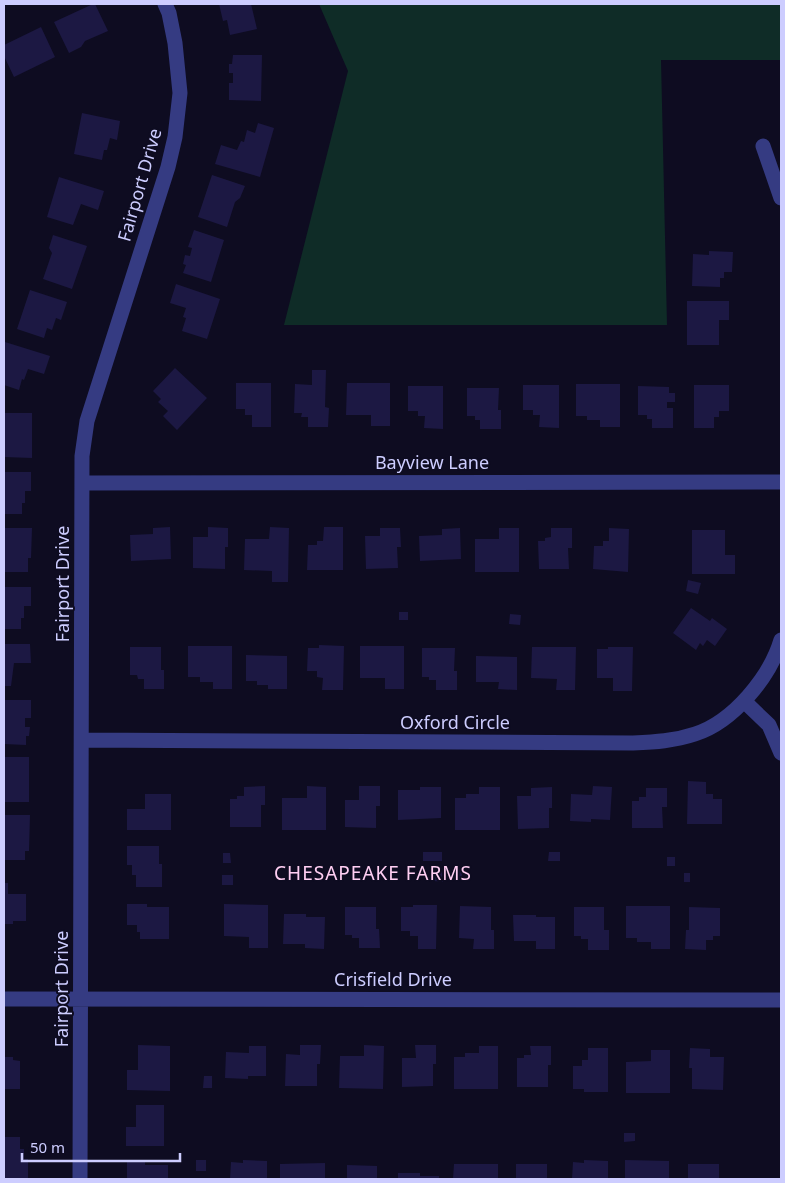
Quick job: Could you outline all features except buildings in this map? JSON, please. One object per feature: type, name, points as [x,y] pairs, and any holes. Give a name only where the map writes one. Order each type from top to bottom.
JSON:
[{"type":"street","name":"Fairport Drive","points":[[80,1179],[82,456],[87,421],[165,176],[175,137],[180,93],[175,43],[169,13],[165,4]]},
{"type":"street","points":[[763,146],[781,198]]},
{"type":"street","name":"Bayview Lane","points":[[82,483],[781,482]]},
{"type":"street","name":"Oxford Circle","points":[[82,740],[624,743],[669,741],[697,734],[719,722],[744,701],[763,679],[781,640]]},
{"type":"street","points":[[744,701],[769,725],[781,753]]},
{"type":"street","name":"Crisfield Drive","points":[[4,999],[781,1000]]},
{"type":"green space","points":[[319,4],[781,4],[781,60],[661,60],[667,325],[284,325],[348,71]]},
{"type":"district","name":"CHESAPEAKE FARMS","points":[[373,873]]}]
